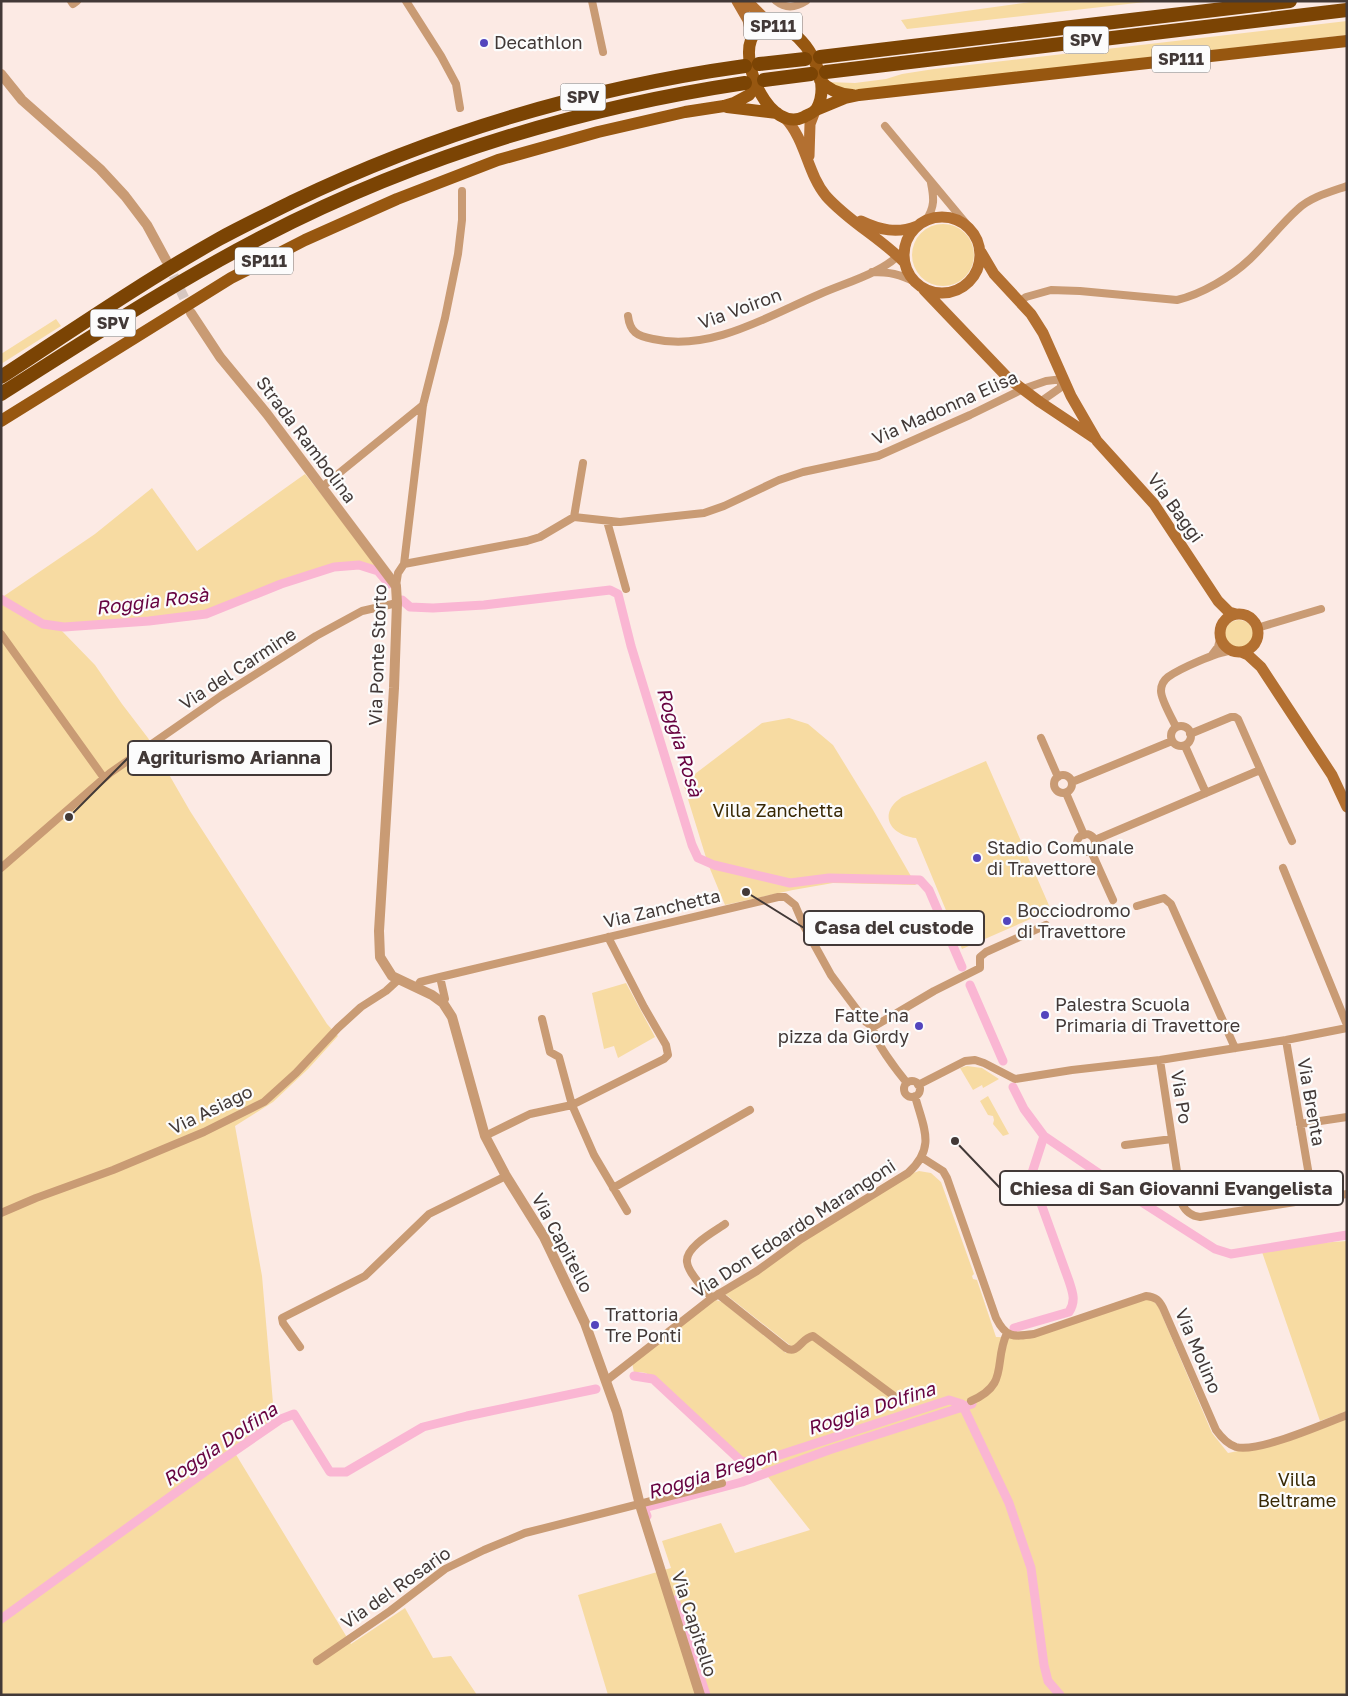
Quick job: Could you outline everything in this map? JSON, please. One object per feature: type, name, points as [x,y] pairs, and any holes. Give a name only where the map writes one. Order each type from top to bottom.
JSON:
[{"type":"highway","name":"SPV","points":[[820,57],[1290,1]]},
{"type":"highway","name":"SPV","points":[[1,377],[150,281],[221,238],[300,198],[368,168],[452,136],[556,104],[660,79],[753,81],[820,78],[1347,10]]},
{"type":"highway","points":[[760,64],[804,52]]},
{"type":"highway","name":"SPV","points":[[1,394],[153,298],[226,256],[297,219],[365,188],[488,142],[542,126],[618,106],[753,81]]},
{"type":"highway","points":[[1,402],[187,284],[226,256]]},
{"type":"main road","points":[[737,1],[748,20],[751,44]]},
{"type":"main road","points":[[746,1],[765,19],[779,26]]},
{"type":"main road","name":"SP111","points":[[781,116],[768,104],[753,81],[751,44],[762,28],[768,26],[779,26],[790,30],[804,52],[816,65],[820,78],[829,89],[844,95],[859,95]]},
{"type":"main road","name":"SP111","points":[[724,106],[800,118],[845,98],[859,95],[1347,41]]},
{"type":"main road","points":[[815,110],[821,94],[820,78]]},
{"type":"main road","name":"SP111","points":[[1,421],[231,278],[305,240],[397,199],[498,160],[548,145],[652,119],[724,106],[743,99],[753,81]]},
{"type":"main road","name":"Via Baggi","points":[[808,160],[810,124],[815,110]]},
{"type":"main road","name":"Via Baggi","points":[[781,116],[799,136],[814,177],[826,195],[846,215],[902,257],[907,270],[919,285],[1009,379],[1097,441]]},
{"type":"main road","name":"Via Baggi","points":[[846,215],[873,227],[889,230],[904,231],[937,217],[948,217],[969,227],[979,243],[980,252],[994,274],[1043,333],[1079,410],[1097,441],[1154,504],[1218,601],[1229,612],[1246,616],[1255,623],[1257,628]]},
{"type":"main road","points":[[902,257],[911,233],[922,223]]},
{"type":"main road","points":[[919,285],[933,292],[943,293],[953,292],[963,287],[971,281],[976,272],[980,262],[980,252]]},
{"type":"main road","name":"Via Baggi","points":[[1218,601],[1223,616],[1220,640]]},
{"type":"main road","points":[[1223,622],[1236,614]]},
{"type":"main road","points":[[1236,652],[1249,650],[1257,638],[1257,628]]},
{"type":"main road","points":[[1220,640],[1224,646],[1248,655],[1261,667]]},
{"type":"main road","points":[[1255,643],[1257,658],[1261,667],[1332,775],[1347,807]]},
{"type":"street","points":[[71,1],[73,4],[77,1]]},
{"type":"street","points":[[406,1],[441,56],[456,84],[460,108]]},
{"type":"street","points":[[592,1],[603,52]]},
{"type":"street","points":[[776,1],[782,6],[788,7],[806,1]]},
{"type":"street","points":[[1,74],[22,100],[100,169],[126,196],[147,226],[166,260]]},
{"type":"street","name":"Via Baggi","points":[[885,126],[969,227]]},
{"type":"street","points":[[922,223],[932,211],[934,199],[930,181]]},
{"type":"street","points":[[1019,302],[1026,297],[1051,290],[1177,300],[1192,296],[1212,287],[1249,261],[1298,208],[1309,201],[1347,186]]},
{"type":"street","name":"Via Ponte Storto","points":[[417,987],[398,980],[386,970],[380,957],[378,943],[394,688],[396,586],[398,573],[404,564],[423,405],[445,318],[458,254],[462,220],[462,191]]},
{"type":"street","points":[[884,244],[887,251],[884,265]]},
{"type":"street","name":"Via Voiron","points":[[628,316],[630,326],[641,337],[678,342],[700,340],[758,322],[902,257]]},
{"type":"street","name":"Via Voiron","points":[[870,272],[891,272],[903,275],[919,285]]},
{"type":"street","name":"Strada Rambolina","points":[[192,313],[220,357],[267,414],[396,586]]},
{"type":"street","points":[[1040,402],[1060,388],[1064,379]]},
{"type":"street","name":"Via Madonna Elisa","points":[[574,517],[608,521],[671,518],[704,513],[724,506],[787,477],[878,456],[1023,389],[1046,381],[1064,379]]},
{"type":"street","points":[[322,487],[423,405]]},
{"type":"street","points":[[404,564],[526,541],[540,536],[574,517],[583,463]]},
{"type":"street","points":[[608,521],[626,589]]},
{"type":"street","name":"Via del Carmine","points":[[1,868],[104,778],[222,696],[316,636],[362,611],[397,603]]},
{"type":"street","points":[[1257,628],[1321,609]]},
{"type":"street","points":[[1,634],[104,778]]},
{"type":"street","points":[[1208,658],[1218,647],[1220,640]]},
{"type":"street","points":[[1176,727],[1162,694],[1163,683],[1175,673],[1208,658],[1236,652]]},
{"type":"street","points":[[1190,734],[1231,717],[1238,719],[1292,841]]},
{"type":"street","points":[[1176,727],[1185,727],[1190,734],[1190,739],[1185,746],[1179,746],[1172,741],[1170,734],[1176,727]]},
{"type":"street","points":[[1041,738],[1058,777]]},
{"type":"street","points":[[1072,782],[1172,741]]},
{"type":"street","points":[[1185,746],[1206,793]]},
{"type":"street","points":[[1095,840],[1260,770]]},
{"type":"street","points":[[1058,777],[1068,777],[1072,782]]},
{"type":"street","points":[[1058,777],[1054,783],[1055,789],[1066,793]]},
{"type":"street","points":[[1066,793],[1070,790],[1072,782]]},
{"type":"street","points":[[1066,793],[1084,834]]},
{"type":"street","points":[[1084,834],[1091,835],[1095,840],[1095,846],[1091,851],[1085,852],[1078,847],[1079,839],[1084,834]]},
{"type":"street","points":[[1091,851],[1113,900]]},
{"type":"street","points":[[1283,868],[1347,1025]]},
{"type":"street","name":"Via Zanchetta","points":[[417,987],[420,982],[440,977],[785,897],[795,905],[804,926],[831,975],[866,1022],[873,1027],[874,1035],[896,1070],[907,1083]]},
{"type":"street","points":[[1137,906],[1164,898],[1171,904],[1235,1048]]},
{"type":"street","points":[[873,1027],[934,991],[980,968],[980,957],[986,952],[1046,925]]},
{"type":"street","points":[[485,1136],[530,1114],[572,1105],[664,1059],[668,1055],[666,1045],[608,937]]},
{"type":"street","name":"Via Capitello","points":[[440,977],[445,999],[443,1003],[452,1017],[485,1136],[506,1176],[544,1237],[566,1279],[607,1380],[617,1412],[640,1505],[700,1695]]},
{"type":"street","name":"Via Asiago","points":[[1,1213],[113,1170],[204,1132],[264,1102],[296,1073],[344,1022],[398,980]]},
{"type":"street","points":[[417,987],[443,1003]]},
{"type":"street","points":[[542,1019],[550,1052],[559,1057],[572,1105],[594,1155],[627,1212]]},
{"type":"street","points":[[918,1085],[964,1061],[975,1060],[984,1063],[1015,1079],[1160,1060],[1286,1040],[1347,1028]]},
{"type":"street","name":"Via Brenta","points":[[1286,1040],[1313,1199]]},
{"type":"street","name":"Via Po","points":[[1160,1060],[1182,1204],[1186,1212],[1200,1217],[1347,1194]]},
{"type":"street","points":[[915,1096],[911,1097],[906,1094],[904,1087],[907,1083],[913,1082],[918,1085]]},
{"type":"street","points":[[915,1096],[919,1091],[918,1085]]},
{"type":"street","points":[[915,1096],[926,1132],[921,1157],[943,1171],[947,1178],[996,1318],[1006,1334],[1003,1340],[994,1385],[982,1396],[971,1401]]},
{"type":"street","points":[[613,1188],[750,1110]]},
{"type":"street","points":[[1300,1124],[1347,1117]]},
{"type":"street","name":"Via Po","points":[[1125,1145],[1172,1139]]},
{"type":"street","name":"Via Don Edoardo Marangoni","points":[[607,1380],[715,1296],[757,1271],[801,1239],[908,1173],[921,1157]]},
{"type":"street","points":[[300,1347],[283,1323],[282,1318],[365,1276],[429,1214],[506,1176]]},
{"type":"street","points":[[725,1224],[689,1251],[687,1262],[692,1274],[715,1296],[786,1348],[795,1350],[805,1338],[813,1336],[894,1396]]},
{"type":"street","name":"Via Molino","points":[[1006,1334],[1019,1336],[1034,1334],[1146,1296],[1154,1297],[1164,1308],[1216,1430],[1222,1439],[1228,1443],[1241,1448],[1259,1446],[1347,1415]]},
{"type":"street","points":[[640,1505],[722,1483]]},
{"type":"street","name":"Via del Rosario","points":[[317,1661],[390,1611],[445,1569],[484,1550],[525,1533],[640,1505]]},
{"type":"green space","points":[[1038,1],[1154,1],[907,29],[901,20]]},
{"type":"green space","points":[[1347,21],[1347,35],[857,90],[834,88],[827,82],[855,83],[934,69]]},
{"type":"green space","points":[[943,224],[955,227],[965,233],[971,243],[974,255],[971,267],[965,277],[955,283],[943,286],[931,283],[921,277],[915,267],[912,255],[915,243],[921,233],[931,227]]},
{"type":"green space","points":[[56,319],[61,326],[1,364],[1,354]]},
{"type":"green space","points":[[305,474],[378,565],[375,574],[359,568],[337,568],[292,583],[209,616],[192,620],[61,628],[61,630],[95,665],[148,738],[190,811],[327,1024],[338,1036],[308,1069],[273,1102],[235,1126],[262,1276],[275,1426],[235,1453],[351,1644],[405,1608],[433,1658],[451,1656],[477,1695],[1,1695],[1,598],[95,534],[152,488],[197,551]]},
{"type":"green space","points":[[1239,620],[1249,624],[1253,634],[1249,644],[1239,648],[1229,644],[1225,634],[1229,624]]},
{"type":"green space","name":"Villa Zanchetta","points":[[789,718],[808,724],[833,745],[916,885],[833,883],[725,905],[708,864],[683,783],[762,723]]},
{"type":"green space","name":"Stadio Comunale di Travettore","points":[[986,761],[1051,910],[962,949],[916,838],[899,833],[890,823],[889,817],[890,810],[902,797]]},
{"type":"green space","points":[[626,983],[655,1037],[618,1058],[614,1046],[604,1049],[592,993]]},
{"type":"green space","points":[[967,1066],[982,1068],[999,1079],[983,1088],[982,1085],[973,1090],[960,1068]]},
{"type":"green space","points":[[988,1096],[1009,1134],[1003,1136],[993,1124],[993,1116],[988,1115],[980,1101]]},
{"type":"green space","name":"Villa Beltrame","points":[[919,1171],[931,1173],[941,1182],[974,1274],[972,1276],[973,1279],[977,1280],[996,1337],[1026,1338],[1146,1298],[1158,1306],[1212,1433],[1228,1453],[1267,1445],[1347,1416],[1347,1695],[608,1695],[578,1595],[671,1568],[662,1541],[721,1523],[735,1553],[810,1530],[753,1458],[744,1460],[737,1457],[646,1373],[634,1373],[632,1362],[709,1302],[716,1300],[722,1302],[786,1353],[791,1346],[724,1293],[905,1176]]},
{"type":"green space","points":[[1347,1241],[1347,1411],[1320,1421],[1261,1249]]},
{"type":"waterway","name":"Roggia Rosà","points":[[1,599],[43,624],[64,627],[149,621],[206,614],[281,584],[334,567],[359,565],[378,571],[389,584]]},
{"type":"waterway","name":"Roggia Rosà","points":[[402,600],[410,607],[433,608],[484,605],[610,590],[618,594],[631,646],[692,845],[698,858],[714,865],[790,883],[829,878],[920,880],[929,890],[962,967]]},
{"type":"waterway","name":"Roggia Rosà","points":[[970,985],[1003,1061]]},
{"type":"waterway","name":"Roggia Rosà","points":[[1013,1087],[1024,1109],[1044,1136],[1129,1194],[1215,1249],[1231,1254],[1347,1235]]},
{"type":"waterway","name":"Roggia Bregon","points":[[1014,1328],[1069,1312],[1073,1301],[1073,1293],[1069,1281],[1031,1176],[1044,1136]]},
{"type":"waterway","name":"Roggia Dolfina","points":[[634,1376],[653,1379],[741,1461],[755,1463],[949,1400],[962,1404],[1009,1503],[1031,1568],[1044,1665],[1048,1681],[1060,1695]]},
{"type":"waterway","name":"Roggia Dolfina","points":[[1,1619],[281,1419],[294,1414],[330,1472],[346,1472],[423,1427],[596,1389]]},
{"type":"waterway","name":"Roggia Bregon","points":[[647,1516],[644,1508],[742,1482],[829,1450],[972,1404]]},
{"type":"waterway","name":"Roggia Bregon","points":[[675,1600],[706,1695]]},
{"type":"tunnel","points":[[167,262],[190,310]]},
{"type":"place","name":"Decathlon","points":[[484,43]]},
{"type":"place","name":"Agriturismo Arianna","points":[[69,817]]},
{"type":"place","name":"Stadio Comunale di Travettore","points":[[977,858]]},
{"type":"place","name":"Casa del custode","points":[[746,892]]},
{"type":"place","name":"Bocciodromo di Travettore","points":[[1007,921]]},
{"type":"place","name":"Palestra Scuola Primaria di Travettore","points":[[1045,1015]]},
{"type":"place","name":"Fatte 'na pizza da Giordy","points":[[919,1026]]},
{"type":"place","name":"Chiesa di San Giovanni Evangelista","points":[[955,1141]]},
{"type":"place","name":"Trattoria Tre Ponti","points":[[595,1325]]}]
